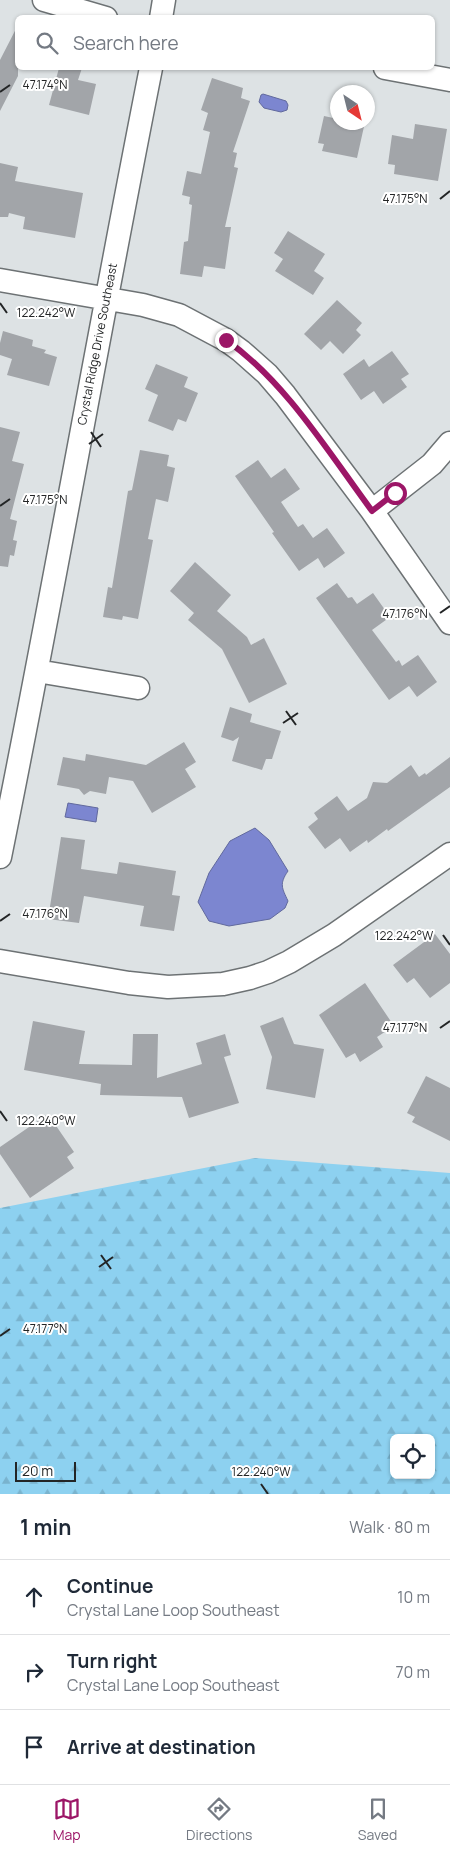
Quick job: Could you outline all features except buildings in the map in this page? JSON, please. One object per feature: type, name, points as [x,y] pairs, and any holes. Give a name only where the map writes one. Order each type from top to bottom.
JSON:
[{"type":"street","points":[[44,0],[96,15]]},
{"type":"street","points":[[162,15],[164,0]]},
{"type":"street","name":"Crystal Ridge Drive Southeast","points":[[0,857],[37,671],[105,299],[151,70]]},
{"type":"street","points":[[396,70],[450,80]]},
{"type":"street","points":[[0,280],[143,305],[180,315],[226,340],[241,351],[267,374],[285,395],[372,511],[450,622]]},
{"type":"street","points":[[372,511],[432,464],[450,443]]},
{"type":"street","points":[[37,671],[138,688]]},
{"type":"street","points":[[0,961],[129,983],[168,987],[223,984],[250,978],[289,962],[334,935],[450,854]]},
{"type":"green space","points":[[255,1158],[450,1173],[450,1494],[0,1494],[0,1208]]},
{"type":"shaded area","points":[[263,94],[286,101],[288,105],[287,110],[281,112],[264,108],[259,102]]},
{"type":"shaded area","points":[[68,803],[98,808],[96,822],[65,817]]},
{"type":"shaded area","points":[[255,828],[269,840],[288,871],[282,883],[288,901],[285,908],[270,919],[229,926],[209,921],[198,902],[209,873],[230,841]]},
{"type":"route","points":[[226,340],[267,374],[285,395],[372,511],[395,493]]}]
